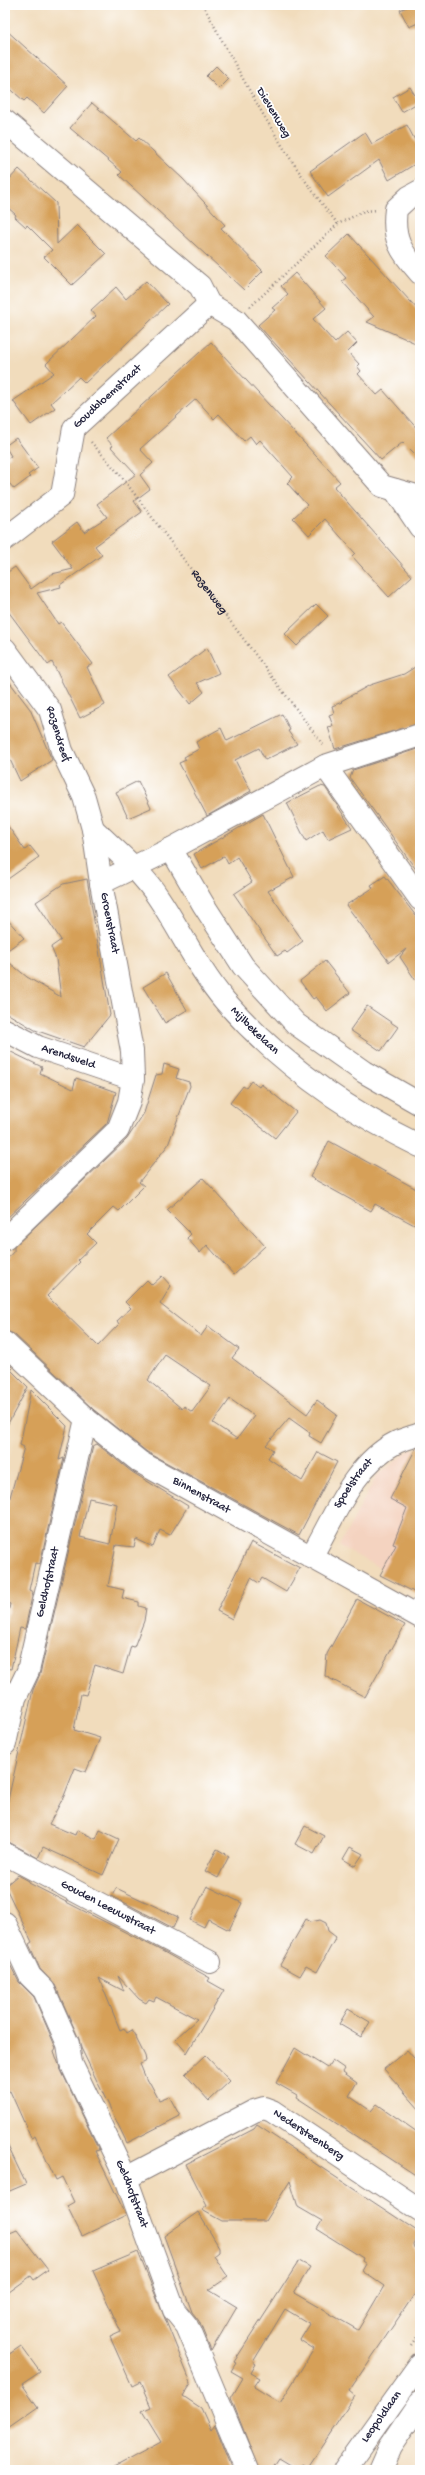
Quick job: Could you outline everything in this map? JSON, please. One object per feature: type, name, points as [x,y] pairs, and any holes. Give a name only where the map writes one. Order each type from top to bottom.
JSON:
[{"type":"street","points":[[5,121],[200,286],[209,304],[236,320],[382,486],[420,497]]},
{"type":"street","points":[[420,191],[409,197],[396,209],[395,232],[403,255],[420,273]]},
{"type":"street","name":"Goudbloemstraat","points":[[5,539],[62,495],[74,428],[209,304]]},
{"type":"street","points":[[395,490],[420,527]]},
{"type":"street","name":"Rozendreef","points":[[5,649],[50,710],[62,751],[84,797],[93,829],[101,884]]},
{"type":"street","name":"Groenstraat","points":[[5,1239],[118,1130],[129,1102],[133,1079],[132,1050],[101,884],[171,849],[331,764],[420,735]]},
{"type":"street","points":[[331,764],[420,899]]},
{"type":"street","points":[[93,829],[134,868]]},
{"type":"street","points":[[171,849],[203,904],[243,966],[296,1024],[364,1072],[420,1104]]},
{"type":"street","name":"Mijlbekelaan","points":[[134,868],[158,897],[185,945],[225,1000],[280,1057],[335,1098],[420,1146]]},
{"type":"street","name":"Arendsveld","points":[[5,1030],[38,1047],[133,1079]]},
{"type":"street","name":"Binnenstraat","points":[[5,1343],[86,1419],[140,1462],[420,1617]]},
{"type":"street","name":"Geldhofstraat","points":[[5,1744],[15,1698],[28,1672],[86,1419]]},
{"type":"street","name":"Spoelstraat","points":[[311,1557],[350,1488],[374,1458],[396,1442],[420,1434]]},
{"type":"street","name":"Gouden Leeuwstraat","points":[[5,1854],[210,1962]]},
{"type":"street","name":"Geldhofstraat","points":[[5,1923],[30,1976],[44,1990],[68,2044],[71,2063],[126,2178],[174,2310],[187,2326],[247,2470]]},
{"type":"street","name":"Nedersteenberg","points":[[126,2178],[254,2111],[264,2108],[272,2111],[420,2210]]},
{"type":"street","name":"Leopoldlaan","points":[[344,2470],[420,2364]]},
{"type":"street","name":"Leopoldlaan","points":[[380,2470],[390,2447],[420,2403]]},
{"type":"path","name":"Dievenweg","points":[[203,5],[262,114],[298,173],[338,224]]},
{"type":"path","points":[[236,320],[338,224],[364,211],[396,209]]},
{"type":"path","name":"Rozenweg","points":[[74,428],[86,436],[121,476],[296,712],[331,764]]},
{"type":"shaded area","points":[[420,1449],[420,1595],[380,1575],[382,1569],[339,1546],[377,1475],[410,1450]]},
{"type":"building","points":[[411,5],[420,5],[420,22],[409,27],[400,10]]},
{"type":"building","points":[[5,29],[68,86],[44,113],[27,98],[24,101],[5,84]]},
{"type":"building","points":[[216,66],[229,79],[219,89],[206,76]]},
{"type":"building","points":[[410,87],[419,102],[402,112],[393,97]]},
{"type":"building","points":[[92,103],[136,141],[139,138],[183,179],[225,225],[221,228],[263,271],[244,290],[119,175],[122,172],[70,128]]},
{"type":"building","points":[[407,125],[420,150],[420,161],[389,180],[379,160],[328,197],[310,171],[365,132],[372,144]]},
{"type":"building","points":[[19,169],[56,203],[57,244],[77,225],[106,254],[72,285],[44,257],[52,250],[27,225],[26,227],[15,217],[16,215],[5,205],[5,184]]},
{"type":"building","points":[[349,234],[420,312],[420,345],[367,322],[374,317],[342,281],[346,278],[326,256]]},
{"type":"building","points":[[295,273],[326,308],[313,319],[335,343],[347,332],[357,343],[348,352],[359,364],[357,366],[361,371],[358,374],[377,395],[383,390],[420,432],[420,459],[403,442],[381,460],[258,325],[275,310],[272,308],[288,294],[281,286]]},
{"type":"building","points":[[146,281],[168,304],[85,383],[79,377],[51,403],[55,408],[31,425],[13,401],[54,373],[46,364],[96,316],[91,310],[116,287],[126,299]]},
{"type":"building","points":[[211,342],[340,482],[334,487],[412,576],[389,597],[352,556],[355,553],[325,519],[309,535],[293,518],[307,505],[287,483],[293,477],[260,440],[256,444],[250,436],[244,441],[219,414],[214,419],[196,399],[140,449],[153,463],[140,475],[150,489],[134,501],[142,512],[95,546],[102,555],[60,585],[61,587],[37,593],[58,624],[61,622],[93,664],[87,667],[105,705],[80,718],[52,662],[48,665],[5,607],[5,574],[15,567],[31,589],[52,574],[73,569],[52,541],[77,522],[84,532],[107,517],[97,504],[136,474],[111,447],[113,446],[106,438]]},
{"type":"building","points":[[16,438],[38,468],[28,475],[30,477],[14,489],[5,478],[5,460],[11,456],[5,446]]},
{"type":"building","points":[[316,604],[328,616],[297,646],[285,634]]},
{"type":"building","points":[[207,648],[219,673],[197,683],[204,692],[190,704],[169,677]]},
{"type":"building","points":[[415,667],[420,675],[420,723],[335,749],[328,727],[333,726],[329,715],[334,713],[332,706],[342,702],[341,701],[370,685],[404,674]]},
{"type":"building","points":[[5,676],[30,709],[52,760],[20,781],[5,749]]},
{"type":"building","points":[[282,714],[290,730],[288,731],[297,744],[265,760],[259,748],[235,760],[251,791],[207,816],[179,763],[186,760],[184,757],[199,749],[196,742],[221,728],[227,741]]},
{"type":"building","points":[[420,748],[420,875],[350,778],[353,770]]},
{"type":"building","points":[[138,781],[151,808],[128,818],[116,792]]},
{"type":"building","points":[[320,786],[325,787],[352,828],[328,839],[323,830],[306,841],[287,803]]},
{"type":"building","points":[[263,814],[294,877],[268,891],[303,941],[287,953],[285,951],[277,956],[234,894],[252,882],[237,857],[228,864],[224,856],[202,869],[194,854]]},
{"type":"building","points":[[5,822],[25,850],[30,846],[39,857],[5,881]]},
{"type":"building","points":[[385,876],[420,921],[420,987],[400,957],[406,949],[389,962],[346,905],[373,888],[371,885]]},
{"type":"building","points":[[87,879],[110,1015],[84,1047],[35,1030],[5,1012],[5,959],[27,977],[61,997],[56,959],[51,947],[61,940],[36,902],[63,884]]},
{"type":"building","points":[[5,917],[24,938],[5,952]]},
{"type":"building","points":[[325,961],[350,993],[327,1011],[316,997],[313,999],[300,981]]},
{"type":"building","points":[[166,973],[187,1010],[165,1023],[143,987]]},
{"type":"building","points":[[367,1006],[398,1027],[381,1051],[350,1030]]},
{"type":"building","points":[[5,1049],[42,1067],[40,1073],[73,1089],[76,1078],[116,1092],[107,1123],[5,1220]]},
{"type":"building","points":[[164,1064],[179,1069],[176,1078],[189,1082],[190,1086],[168,1145],[139,1182],[144,1186],[119,1211],[114,1207],[87,1234],[96,1243],[78,1260],[80,1262],[47,1296],[98,1346],[119,1324],[117,1321],[131,1308],[125,1302],[147,1280],[152,1285],[162,1276],[171,1286],[160,1304],[201,1336],[208,1326],[239,1349],[232,1358],[307,1414],[317,1400],[337,1415],[321,1443],[309,1436],[310,1433],[289,1418],[266,1445],[273,1450],[268,1458],[302,1481],[318,1452],[337,1462],[299,1535],[147,1452],[94,1410],[14,1334],[5,1331],[5,1261],[14,1251],[14,1247],[127,1139],[144,1113],[156,1075],[162,1074]],"holes":[[[165,1355],[211,1386],[192,1412],[184,1406],[182,1409],[148,1380]],[[230,1399],[254,1416],[237,1439],[213,1423]]]},
{"type":"building","points":[[251,1081],[259,1087],[261,1084],[296,1112],[275,1138],[230,1103],[243,1086],[246,1088]]},
{"type":"building","points":[[329,1141],[420,1191],[420,1228],[375,1204],[371,1211],[310,1177]]},
{"type":"building","points":[[203,1178],[265,1246],[234,1275],[207,1245],[200,1253],[187,1238],[191,1234],[167,1210]]},
{"type":"building","points":[[5,1360],[13,1368],[11,1370],[28,1387],[5,1429]]},
{"type":"building","points":[[31,1390],[67,1426],[59,1460],[64,1458],[40,1564],[35,1563],[29,1590],[33,1592],[25,1629],[20,1628],[11,1669],[5,1668],[5,1626],[10,1604],[5,1602],[5,1515],[24,1447],[20,1445]]},
{"type":"building","points":[[97,1444],[132,1472],[188,1506],[170,1535],[160,1530],[153,1547],[136,1539],[134,1547],[116,1545],[108,1586],[124,1590],[122,1598],[139,1602],[139,1606],[146,1608],[144,1621],[134,1647],[131,1646],[123,1674],[95,1665],[86,1695],[81,1694],[74,1730],[100,1738],[86,1772],[75,1768],[64,1796],[49,1824],[75,1835],[77,1830],[96,1839],[100,1830],[119,1839],[103,1875],[43,1847],[38,1858],[5,1840],[5,1813],[33,1690],[40,1674],[93,1446]],"holes":[[[89,1498],[117,1504],[110,1544],[80,1537]]]},
{"type":"building","points":[[420,1447],[420,1595],[380,1575],[396,1545],[393,1544],[407,1508],[390,1499],[416,1448]]},
{"type":"building","points":[[251,1542],[300,1568],[286,1592],[262,1578],[259,1583],[251,1578],[232,1619],[217,1611]]},
{"type":"building","points":[[357,1599],[405,1625],[365,1697],[325,1676],[327,1654]]},
{"type":"building","points":[[305,1826],[324,1836],[314,1854],[295,1844]]},
{"type":"building","points":[[350,1847],[363,1854],[355,1866],[343,1859]]},
{"type":"building","points":[[217,1849],[229,1856],[218,1878],[205,1871]]},
{"type":"building","points":[[18,1875],[29,1881],[29,1883],[162,1951],[210,1978],[208,1981],[224,1990],[187,2053],[175,2039],[197,2019],[156,1997],[154,2001],[149,1999],[146,2003],[139,1999],[118,1976],[124,1991],[99,1978],[120,2030],[124,2028],[127,2033],[132,2030],[145,2056],[146,2061],[140,2064],[147,2081],[150,2083],[159,2100],[169,2096],[180,2116],[127,2143],[81,2048],[79,2039],[55,1985],[40,1969],[29,1944],[32,1942],[5,1886]]},
{"type":"building","points":[[207,1886],[242,1903],[229,1930],[208,1919],[204,1927],[190,1920]]},
{"type":"building","points":[[116,1888],[178,1917],[173,1928],[112,1896]]},
{"type":"building","points":[[306,1919],[311,1922],[320,1920],[326,1923],[328,1931],[336,1937],[317,1972],[306,1966],[300,1976],[280,1965]]},
{"type":"building","points":[[5,1955],[19,1982],[34,1997],[56,2048],[54,2051],[60,2068],[99,2150],[95,2151],[126,2215],[82,2236],[67,2206],[74,2202],[62,2177],[56,2180],[35,2136],[31,2138],[10,2091],[5,2093]]},
{"type":"building","points":[[348,2009],[370,2022],[361,2037],[339,2024]]},
{"type":"building","points":[[295,2048],[327,2068],[332,2060],[345,2069],[343,2072],[357,2082],[349,2096],[371,2111],[377,2104],[420,2134],[420,2178],[296,2097],[297,2095],[276,2083]]},
{"type":"building","points":[[407,2050],[420,2065],[420,2110],[384,2069]]},
{"type":"building","points":[[205,2055],[230,2081],[209,2101],[185,2074]]},
{"type":"building","points":[[257,2125],[420,2233],[414,2245],[420,2267],[420,2286],[349,2391],[355,2396],[308,2467],[303,2464],[299,2470],[279,2458],[271,2470],[259,2470],[231,2398],[243,2378],[231,2371],[236,2363],[234,2362],[299,2261],[310,2267],[294,2293],[358,2330],[384,2286],[362,2271],[366,2264],[362,2261],[363,2258],[317,2229],[322,2221],[298,2207],[290,2181],[265,2221],[222,2221],[202,2210],[207,2206],[186,2164],[254,2129]],"holes":[[[285,2309],[310,2324],[300,2340],[314,2349],[280,2403],[254,2387],[260,2378],[251,2373],[256,2364],[253,2362]]]},
{"type":"building","points":[[5,2140],[26,2184],[5,2193]]},
{"type":"building","points":[[198,2212],[219,2247],[219,2252],[214,2256],[228,2277],[209,2290],[237,2307],[211,2351],[199,2321],[192,2312],[164,2236]]},
{"type":"building","points":[[17,2230],[48,2270],[34,2280],[31,2276],[5,2295],[5,2235]]},
{"type":"building","points":[[138,2252],[191,2383],[183,2396],[201,2408],[211,2430],[215,2425],[233,2470],[109,2470],[161,2442],[142,2411],[151,2407],[140,2382],[132,2386],[110,2337],[121,2332],[93,2271]]},
{"type":"building","points":[[21,2346],[40,2372],[22,2384],[38,2407],[5,2430],[5,2357]]}]
